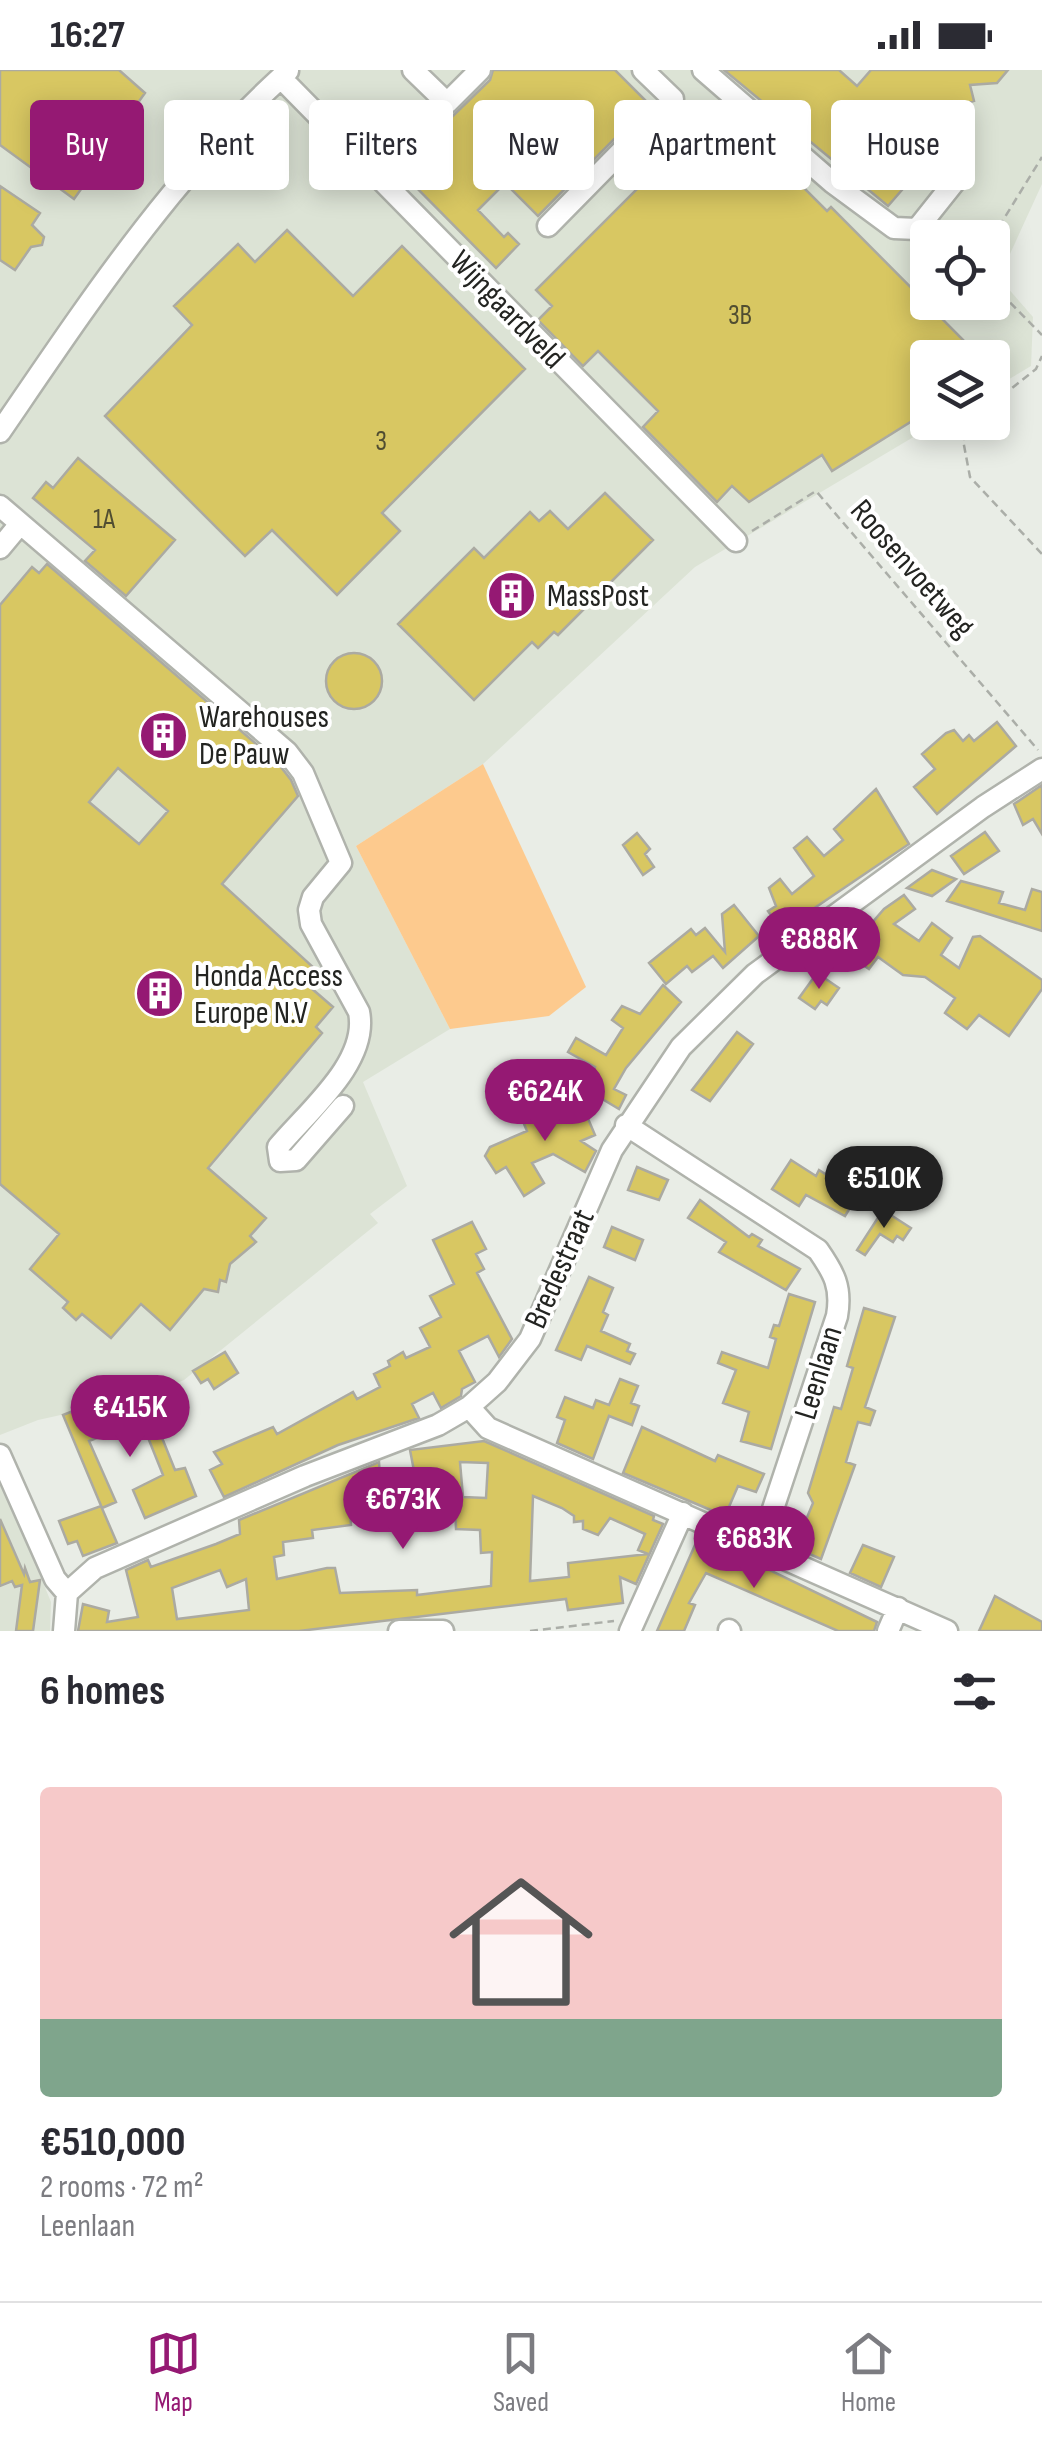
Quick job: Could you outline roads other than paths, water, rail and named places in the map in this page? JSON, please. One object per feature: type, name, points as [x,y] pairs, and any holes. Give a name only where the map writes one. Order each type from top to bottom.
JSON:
[{"type":"street","points":[[413,70],[447,104],[480,70]]},
{"type":"street","points":[[548,226],[673,99],[644,70]]},
{"type":"street","points":[[703,70],[831,182]]},
{"type":"street","name":"Wijngaardveld","points":[[0,432],[133,241],[208,150],[285,74],[736,541]]},
{"type":"street","points":[[841,190],[894,228],[917,229],[947,190]]},
{"type":"street","points":[[0,506],[287,752],[304,773],[342,863],[313,897],[311,924],[359,1012],[362,1028],[357,1051],[278,1147],[280,1161],[296,1160],[343,1106]]},
{"type":"street","points":[[0,548],[20,524]]},
{"type":"street","name":"Bredestraat","points":[[67,1593],[95,1568],[305,1476],[438,1425],[469,1406],[497,1382],[530,1339],[626,1124],[680,1047],[754,974],[983,807],[1042,769]]},
{"type":"street","name":"Leenlaan","points":[[626,1124],[818,1250],[836,1276],[840,1296],[837,1316],[761,1546]]},
{"type":"street","points":[[469,1406],[488,1428],[947,1631]]},
{"type":"street","points":[[0,1455],[55,1579],[67,1593],[64,1631]]},
{"type":"street","points":[[632,1625],[683,1513]]},
{"type":"street","points":[[888,1631],[898,1608]]},
{"type":"street","points":[[402,1630],[444,1631]]},
{"type":"place","name":"MassPost","points":[[512,596]]},
{"type":"place","name":"Warehouses De Pauw","points":[[164,735]]},
{"type":"place","name":"Honda Access Europe N.V","points":[[159,994]]}]
